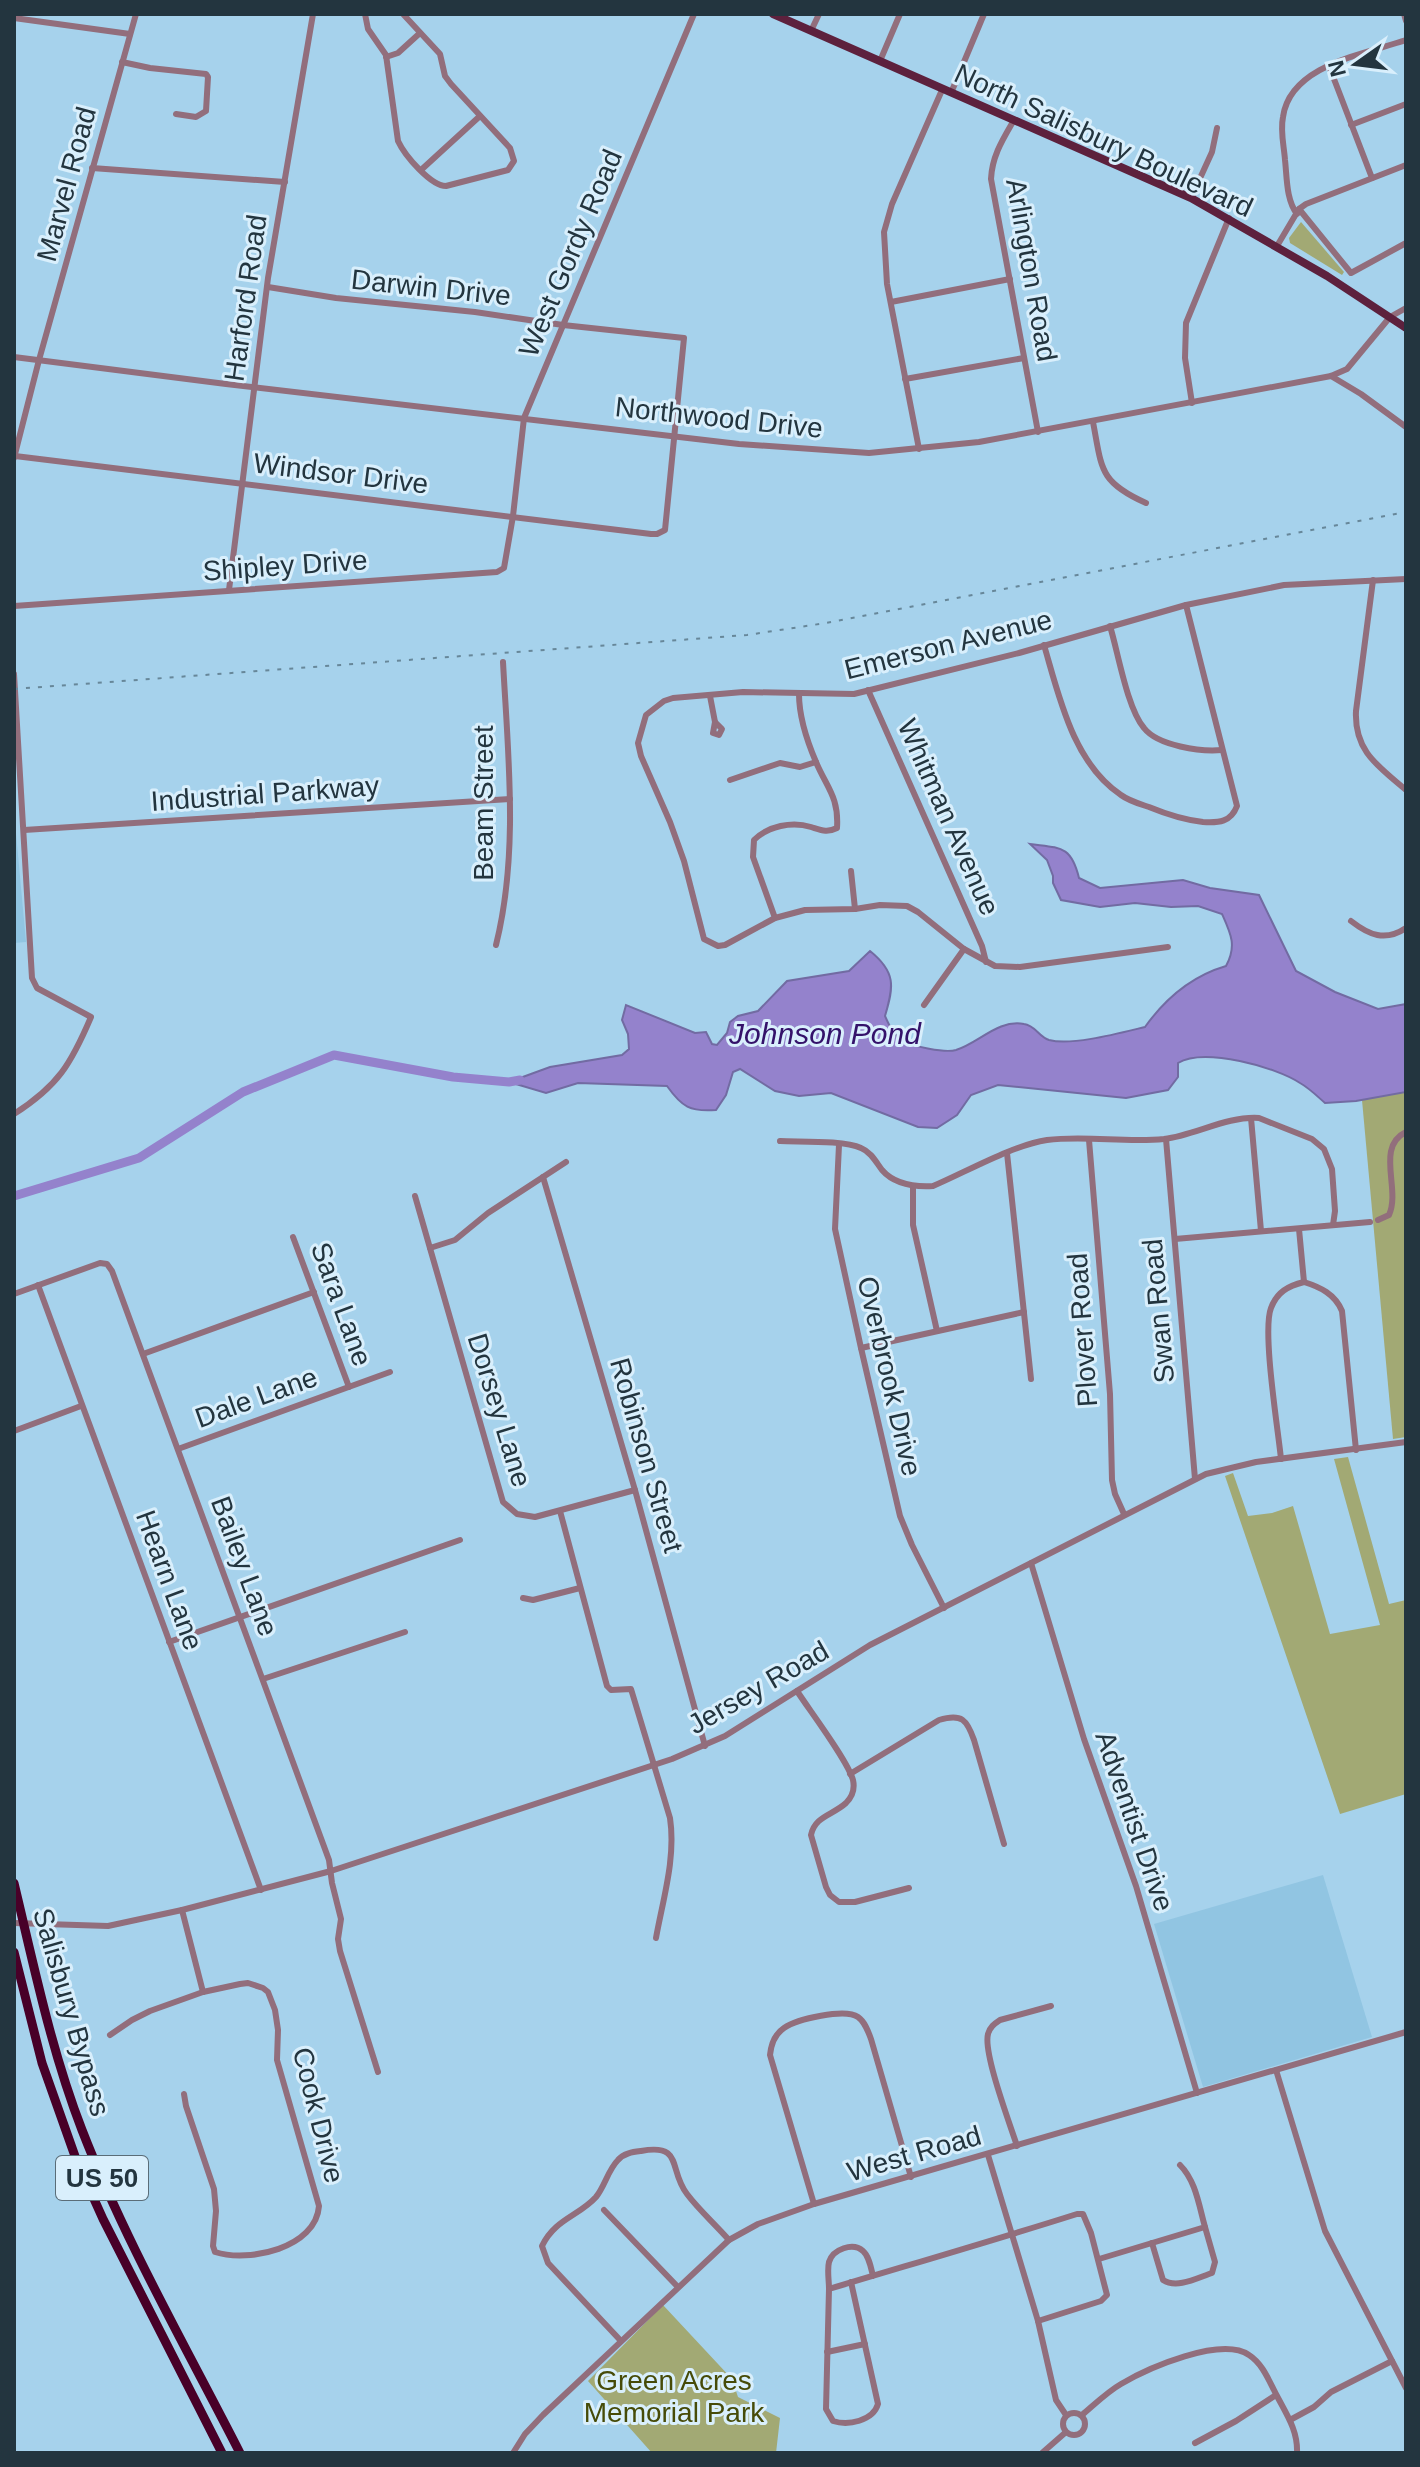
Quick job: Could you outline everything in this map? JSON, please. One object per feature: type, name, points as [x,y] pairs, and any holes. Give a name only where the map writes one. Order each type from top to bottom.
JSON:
[{"type":"highway","name":"Salisbury Bypass","points":[[14,1883],[53,2042],[86,2141],[118,2213],[240,2453]]},
{"type":"highway","name":"Salisbury Bypass","points":[[14,1952],[42,2063],[76,2159],[103,2219],[222,2453]]},
{"type":"main road","name":"North Salisbury Boulevard","points":[[773,14],[1191,198],[1277,246],[1406,328]]},
{"type":"street","name":"Marvel Road","points":[[14,457],[136,14]]},
{"type":"street","name":"Harford Road","points":[[229,590],[253,387],[313,14]]},
{"type":"street","points":[[365,14],[369,33],[386,57],[398,141],[421,170],[433,183],[443,186],[508,170],[513,164],[512,152],[448,81],[440,54],[403,14]]},
{"type":"street","name":"West Gordy Road","points":[[513,516],[524,418],[694,14]]},
{"type":"street","points":[[811,31],[819,14]]},
{"type":"street","points":[[880,61],[900,14]]},
{"type":"street","points":[[919,449],[885,271],[883,244],[886,219],[984,14]]},
{"type":"street","points":[[1404,14],[1406,21]]},
{"type":"street","points":[[14,18],[130,34]]},
{"type":"street","points":[[386,57],[398,53],[420,33]]},
{"type":"street","points":[[1406,40],[1317,71],[1298,86],[1285,105],[1282,134],[1291,204],[1351,273],[1406,243]]},
{"type":"street","points":[[122,62],[206,74],[209,91],[206,111],[196,117],[176,114]]},
{"type":"street","points":[[1329,66],[1372,178]]},
{"type":"street","points":[[1351,125],[1406,104]]},
{"type":"street","points":[[421,170],[480,116]]},
{"type":"street","name":"Arlington Road","points":[[1014,120],[1000,144],[991,179],[1038,432]]},
{"type":"street","points":[[1191,198],[1212,152],[1217,128]]},
{"type":"street","points":[[1277,246],[1298,212],[1312,200],[1406,165]]},
{"type":"street","points":[[92,168],[285,182]]},
{"type":"street","points":[[1192,403],[1185,358],[1186,323],[1229,218]]},
{"type":"street","points":[[891,302],[1010,279]]},
{"type":"street","name":"Darwin Drive","points":[[268,287],[336,298],[684,338],[676,436]]},
{"type":"street","points":[[1390,317],[1406,308]]},
{"type":"street","name":"Northwood Drive","points":[[14,357],[739,444],[869,453],[1038,432],[1331,376],[1341,373],[1354,362],[1390,317]]},
{"type":"street","points":[[905,379],[1024,358]]},
{"type":"street","points":[[1331,376],[1406,427]]},
{"type":"street","points":[[1093,422],[1106,475],[1121,491],[1146,503]]},
{"type":"street","name":"Windsor Drive","points":[[14,457],[662,533],[670,498],[676,436]]},
{"type":"street","name":"Shipley Drive","points":[[14,606],[497,572],[504,568],[506,562],[513,516]]},
{"type":"street","name":"Emerson Avenue","points":[[775,918],[725,945],[718,946],[704,939],[684,861],[638,743],[646,715],[657,705],[673,698],[743,692],[854,694],[968,667],[1186,605],[1284,585],[1406,579]]},
{"type":"street","points":[[1373,580],[1356,732],[1369,758],[1406,790]]},
{"type":"street","points":[[1044,645],[1076,740],[1088,759],[1122,796],[1160,812],[1207,822],[1227,821],[1234,815],[1237,806],[1186,605]]},
{"type":"street","points":[[1110,626],[1132,704],[1142,727],[1148,733],[1177,745],[1209,751],[1222,750]]},
{"type":"street","name":"Beam Street","points":[[496,945],[503,916],[510,799],[503,662]]},
{"type":"street","points":[[14,674],[32,978],[37,988],[91,1017],[76,1054],[59,1077],[39,1097],[14,1114]]},
{"type":"street","name":"Whitman Avenue","points":[[868,690],[982,946],[986,962]]},
{"type":"street","points":[[799,694],[800,715],[816,762],[833,792],[838,812],[837,828],[823,831],[809,826],[785,825],[768,830],[754,840],[753,857],[775,918],[805,910],[907,906],[964,949],[995,966],[1020,967],[1168,947]]},
{"type":"street","points":[[710,696],[715,722]]},
{"type":"street","points":[[730,780],[780,763],[800,767],[816,762]]},
{"type":"street","name":"Industrial Parkway","points":[[24,830],[510,799]]},
{"type":"street","points":[[851,871],[855,909]]},
{"type":"street","points":[[1351,921],[1365,931],[1382,937],[1406,928]]},
{"type":"street","points":[[924,1005],[964,949]]},
{"type":"street","points":[[1251,1118],[1261,1231]]},
{"type":"street","points":[[780,1141],[853,1145],[867,1151],[890,1178],[913,1186],[933,1186],[1007,1153],[1046,1140],[1166,1139],[1251,1118],[1272,1122],[1312,1139],[1324,1149],[1332,1169],[1333,1225]]},
{"type":"street","points":[[1378,1220],[1389,1215],[1393,1204],[1391,1147],[1406,1132]]},
{"type":"street","name":"Swan Road","points":[[1166,1139],[1195,1479]]},
{"type":"street","name":"Plover Road","points":[[1089,1140],[1110,1394],[1112,1480],[1124,1514]]},
{"type":"street","name":"Overbrook Drive","points":[[839,1145],[835,1229],[861,1348],[900,1516],[944,1608]]},
{"type":"street","points":[[1007,1153],[1031,1379]]},
{"type":"street","points":[[430,1248],[455,1240],[481,1218],[566,1162]]},
{"type":"street","name":"Robinson Street","points":[[543,1177],[635,1490],[705,1746]]},
{"type":"street","points":[[913,1186],[913,1225],[937,1331]]},
{"type":"street","name":"Dorsey Lane","points":[[415,1196],[500,1497],[511,1511],[535,1517],[635,1490]]},
{"type":"street","points":[[1175,1239],[1370,1222]]},
{"type":"street","points":[[1299,1229],[1304,1282]]},
{"type":"street","name":"Sara Lane","points":[[293,1237],[349,1387]]},
{"type":"street","name":"Bailey Lane","points":[[38,1285],[100,1263],[110,1267],[317,1823],[341,1919],[340,1951],[378,2072]]},
{"type":"street","points":[[1281,1459],[1269,1314],[1283,1290],[1304,1282],[1323,1289],[1340,1305],[1356,1450]]},
{"type":"street","points":[[14,1294],[38,1285]]},
{"type":"street","name":"Hearn Lane","points":[[38,1285],[261,1890]]},
{"type":"street","points":[[143,1354],[314,1292]]},
{"type":"street","points":[[861,1348],[1024,1312]]},
{"type":"street","points":[[349,1387],[390,1372]]},
{"type":"street","name":"Dale Lane","points":[[178,1449],[349,1387]]},
{"type":"street","points":[[14,1431],[81,1406]]},
{"type":"street","name":"Jersey Road","points":[[14,1923],[108,1926],[182,1910],[331,1871],[652,1765],[705,1746],[744,1725],[870,1645],[1195,1479],[1224,1468],[1406,1442]]},
{"type":"street","points":[[560,1511],[607,1686],[613,1691],[631,1689],[670,1818],[671,1858],[656,1938]]},
{"type":"street","points":[[169,1642],[460,1540]]},
{"type":"street","name":"Adventist Drive","points":[[1031,1563],[1084,1739],[1132,1875],[1197,2093]]},
{"type":"street","points":[[523,1598],[533,1600],[580,1588]]},
{"type":"street","points":[[263,1679],[405,1632]]},
{"type":"street","points":[[797,1691],[850,1774],[854,1789],[851,1798],[841,1807],[818,1820],[811,1835],[830,1895],[839,1902],[849,1903],[909,1888]]},
{"type":"street","points":[[850,1774],[939,1720],[960,1718],[969,1727],[1004,1844]]},
{"type":"street","points":[[182,1910],[203,1992]]},
{"type":"street","name":"Cook Drive","points":[[110,2035],[150,2011],[203,1992],[248,1983],[263,1988],[272,1999],[278,2021],[277,2060],[317,2197],[318,2214],[309,2228],[290,2243],[267,2253],[243,2256],[215,2252],[214,2189],[184,2094]]},
{"type":"street","points":[[1017,2146],[990,2059],[988,2035],[993,2024],[1000,2020],[1051,2006]]},
{"type":"street","points":[[814,2204],[770,2055],[777,2035],[783,2028],[796,2023],[842,2012],[858,2017],[865,2025],[911,2177]]},
{"type":"street","name":"West Road","points":[[513,2453],[533,2423],[677,2286],[729,2240],[758,2224],[814,2204],[1406,2032]]},
{"type":"street","points":[[1276,2070],[1325,2231],[1406,2388]]},
{"type":"street","points":[[621,2341],[548,2263],[542,2246],[556,2226],[595,2199],[619,2159],[630,2153],[657,2148],[667,2152],[672,2157],[684,2190],[729,2240]]},
{"type":"street","points":[[988,2155],[1038,2321],[1056,2400],[1066,2415]]},
{"type":"street","points":[[1152,2243],[1163,2280],[1171,2285],[1212,2273],[1215,2262],[1193,2185],[1180,2165]]},
{"type":"street","points":[[604,2210],[677,2286]]},
{"type":"street","points":[[829,2289],[1083,2214],[1108,2289],[1105,2299],[1038,2321]]},
{"type":"street","points":[[1099,2259],[1205,2227]]},
{"type":"street","points":[[851,2282],[877,2393],[877,2409],[868,2418],[847,2423],[833,2421],[826,2409],[829,2261],[844,2248],[853,2247],[864,2251],[873,2276]]},
{"type":"street","points":[[827,2352],[865,2344]]},
{"type":"street","points":[[1082,2415],[1117,2386],[1141,2373],[1224,2348],[1240,2350],[1261,2366],[1296,2434],[1297,2453]]},
{"type":"street","points":[[1290,2420],[1314,2407],[1331,2392],[1392,2361]]},
{"type":"street","points":[[1195,2443],[1276,2395]]},
{"type":"street","points":[[1066,2432],[1063,2422],[1066,2415],[1075,2412],[1082,2415]]},
{"type":"street","points":[[1066,2432],[1074,2435],[1082,2432],[1085,2425],[1082,2415]]},
{"type":"street","points":[[1042,2453],[1066,2432]]},
{"type":"shaded area","points":[[14,811],[26,942],[14,943]]},
{"type":"shaded area","points":[[1323,1875],[1372,2037],[1203,2087],[1154,1924]]},
{"type":"green space","points":[[1301,222],[1344,272],[1342,275],[1290,243],[1289,238]]},
{"type":"green space","points":[[1406,1092],[1406,1437],[1393,1439],[1362,1100]]},
{"type":"green space","points":[[1348,1457],[1389,1604],[1406,1600],[1406,1794],[1340,1814],[1225,1476],[1233,1473],[1248,1516],[1293,1506],[1330,1634],[1380,1625],[1334,1459]]},
{"type":"green space","name":"Green Acres Memorial Park","points":[[663,2305],[732,2379],[738,2397],[780,2418],[776,2453],[652,2453],[588,2381]]},
{"type":"water","name":"Johnson Pond","points":[[1030,844],[1063,850],[1072,859],[1079,878],[1100,888],[1183,880],[1210,888],[1259,895],[1296,971],[1335,992],[1378,1009],[1406,1004],[1406,1092],[1325,1103],[1303,1085],[1274,1071],[1240,1061],[1205,1057],[1178,1063],[1178,1077],[1168,1090],[1126,1098],[998,1085],[971,1095],[957,1115],[937,1128],[918,1127],[831,1093],[799,1096],[775,1091],[740,1069],[733,1072],[726,1095],[716,1110],[687,1107],[667,1086],[578,1083],[546,1093],[509,1082],[550,1067],[622,1055],[629,1049],[628,1034],[622,1020],[626,1005],[695,1033],[706,1032],[712,1044],[717,1045],[727,1033],[730,1022],[738,1016],[758,1011],[787,981],[849,971],[870,951],[889,973],[891,988],[885,1016],[894,1033],[914,1045],[944,1051],[964,1047],[997,1028],[1015,1023],[1028,1025],[1049,1040],[1059,1041],[1096,1038],[1145,1027],[1180,990],[1226,966],[1232,940],[1222,914],[1198,906],[1135,903],[1100,907],[1061,900],[1047,860]]},
{"type":"waterway","points":[[14,1196],[139,1158],[243,1092],[334,1055],[453,1077],[509,1082],[520,1080]]},
{"type":"railway","points":[[14,689],[747,635],[826,623],[1406,512]]}]
